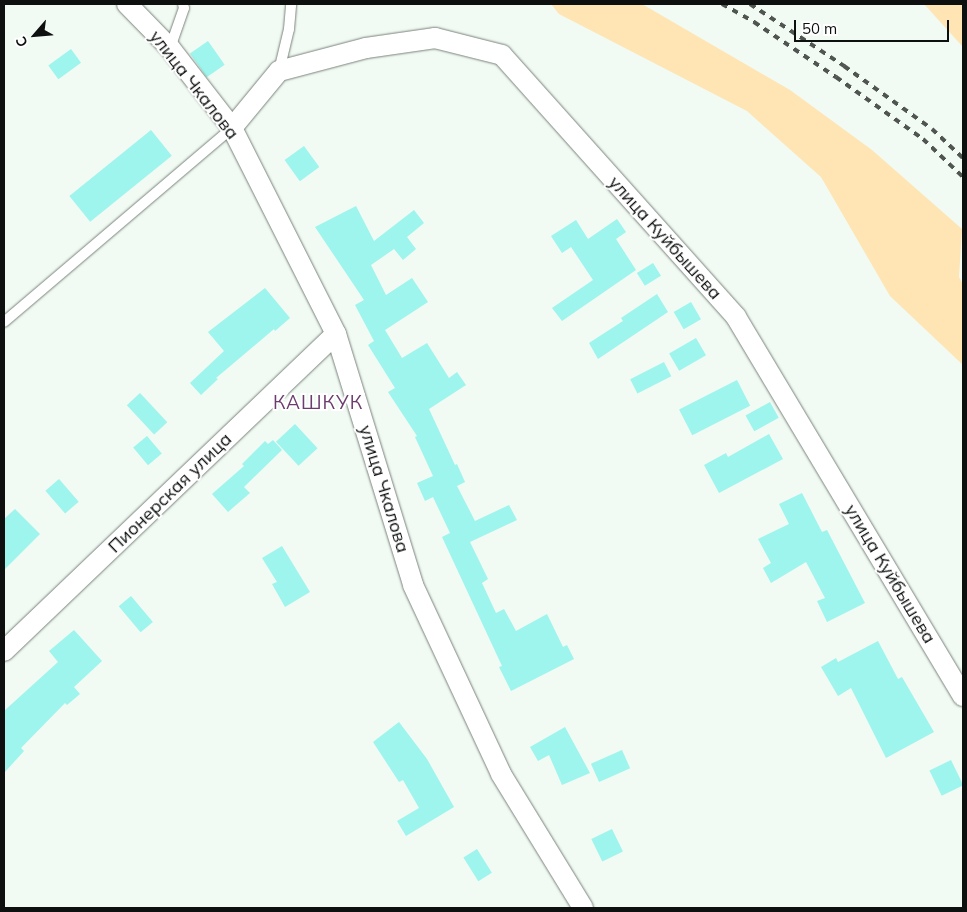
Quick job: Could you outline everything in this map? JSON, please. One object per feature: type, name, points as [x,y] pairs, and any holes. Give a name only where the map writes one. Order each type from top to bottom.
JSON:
[{"type":"street","name":"улица Чкалова","points":[[127,4],[170,48],[232,128],[336,334],[413,585],[502,774],[583,908]]},
{"type":"street","name":"улица Куйбышева","points":[[279,71],[366,48],[435,38],[502,54],[736,317],[963,696]]},
{"type":"street","points":[[232,128],[279,71]]},
{"type":"street","name":"Пионерская улица","points":[[4,651],[336,334]]},
{"type":"lane","points":[[170,48],[184,8],[183,4]]},
{"type":"lane","points":[[279,71],[289,29],[291,4]]},
{"type":"lane","points":[[4,322],[232,128]]},
{"type":"shaded area","points":[[551,4],[642,4],[790,90],[872,150],[962,229],[959,277],[963,284],[963,365],[890,296],[821,177],[747,111],[559,14]]},
{"type":"shaded area","points":[[924,4],[963,4],[963,47]]},
{"type":"building","points":[[208,41],[225,65],[207,77],[190,54]]},
{"type":"building","points":[[71,49],[81,63],[58,79],[48,65]]},
{"type":"building","points":[[151,130],[172,156],[90,222],[69,196]]},
{"type":"building","points":[[304,146],[319,167],[300,181],[285,160]]},
{"type":"building","points":[[356,206],[374,241],[414,210],[424,223],[407,237],[416,249],[403,260],[394,249],[371,265],[386,295],[412,278],[428,302],[385,330],[402,358],[427,343],[449,378],[457,372],[466,385],[429,409],[465,482],[457,486],[475,521],[509,505],[517,520],[470,542],[488,579],[482,583],[496,613],[504,609],[516,631],[547,614],[563,647],[567,645],[574,659],[511,691],[499,667],[502,666],[442,537],[450,533],[433,497],[425,501],[417,483],[433,476],[415,437],[417,436],[388,392],[395,388],[368,345],[374,341],[355,305],[364,300],[315,227]]},
{"type":"building","points":[[617,219],[626,232],[616,239],[636,270],[562,321],[552,308],[593,280],[571,247],[562,253],[551,236],[576,220],[588,239]]},
{"type":"building","points":[[653,263],[661,276],[645,286],[637,273]]},
{"type":"building","points":[[265,288],[290,318],[275,331],[274,329],[216,378],[218,379],[201,395],[190,383],[224,351],[208,332]]},
{"type":"building","points":[[657,294],[668,312],[598,359],[589,343],[623,321],[621,318]]},
{"type":"building","points":[[691,302],[701,319],[684,329],[674,312]]},
{"type":"building","points":[[696,338],[706,355],[679,371],[669,354]]},
{"type":"building","points":[[664,362],[671,376],[637,394],[630,379]]},
{"type":"building","points":[[737,380],[750,406],[692,435],[679,410]]},
{"type":"building","points":[[140,393],[167,422],[154,435],[127,405]]},
{"type":"building","points":[[770,402],[779,418],[754,431],[746,416]]},
{"type":"building","points":[[295,424],[318,448],[298,466],[276,442]]},
{"type":"building","points":[[769,434],[783,459],[719,493],[704,465],[726,453],[728,457]]},
{"type":"building","points":[[147,436],[162,454],[148,465],[133,448]]},
{"type":"building","points":[[273,440],[282,450],[244,487],[250,493],[228,512],[212,494],[244,466],[242,464],[265,441],[268,444]]},
{"type":"building","points":[[59,479],[79,502],[65,513],[45,491]]},
{"type":"building","points":[[802,493],[822,532],[827,530],[865,603],[827,622],[817,601],[825,598],[806,562],[771,583],[763,568],[771,563],[758,539],[789,524],[779,504]]},
{"type":"building","points":[[15,509],[40,534],[4,570],[4,519]]},
{"type":"building","points":[[282,546],[310,592],[285,607],[272,584],[277,582],[262,558]]},
{"type":"building","points":[[131,596],[153,622],[141,632],[119,606]]},
{"type":"building","points":[[74,630],[102,661],[74,687],[80,694],[67,705],[65,703],[21,748],[24,751],[4,773],[4,711],[58,662],[49,651]]},
{"type":"building","points":[[878,641],[898,679],[902,677],[934,732],[886,758],[851,688],[838,696],[821,667],[836,658],[838,662]]},
{"type":"building","points":[[399,722],[427,759],[454,807],[406,836],[397,821],[419,808],[403,780],[399,782],[373,742]]},
{"type":"building","points":[[565,727],[590,773],[562,785],[549,755],[538,761],[530,747]]},
{"type":"building","points":[[622,750],[630,768],[599,782],[591,764]]},
{"type":"building","points":[[951,760],[963,785],[942,796],[929,771]]},
{"type":"building","points":[[612,829],[623,851],[602,862],[591,839]]},
{"type":"building","points":[[477,849],[492,873],[478,881],[463,857]]},
{"type":"railway","points":[[722,4],[754,22],[836,77],[923,139],[963,177]]},
{"type":"railway","points":[[750,4],[844,66],[932,129],[963,158]]},
{"type":"district","name":"КАШКУК","points":[[318,403]]}]
